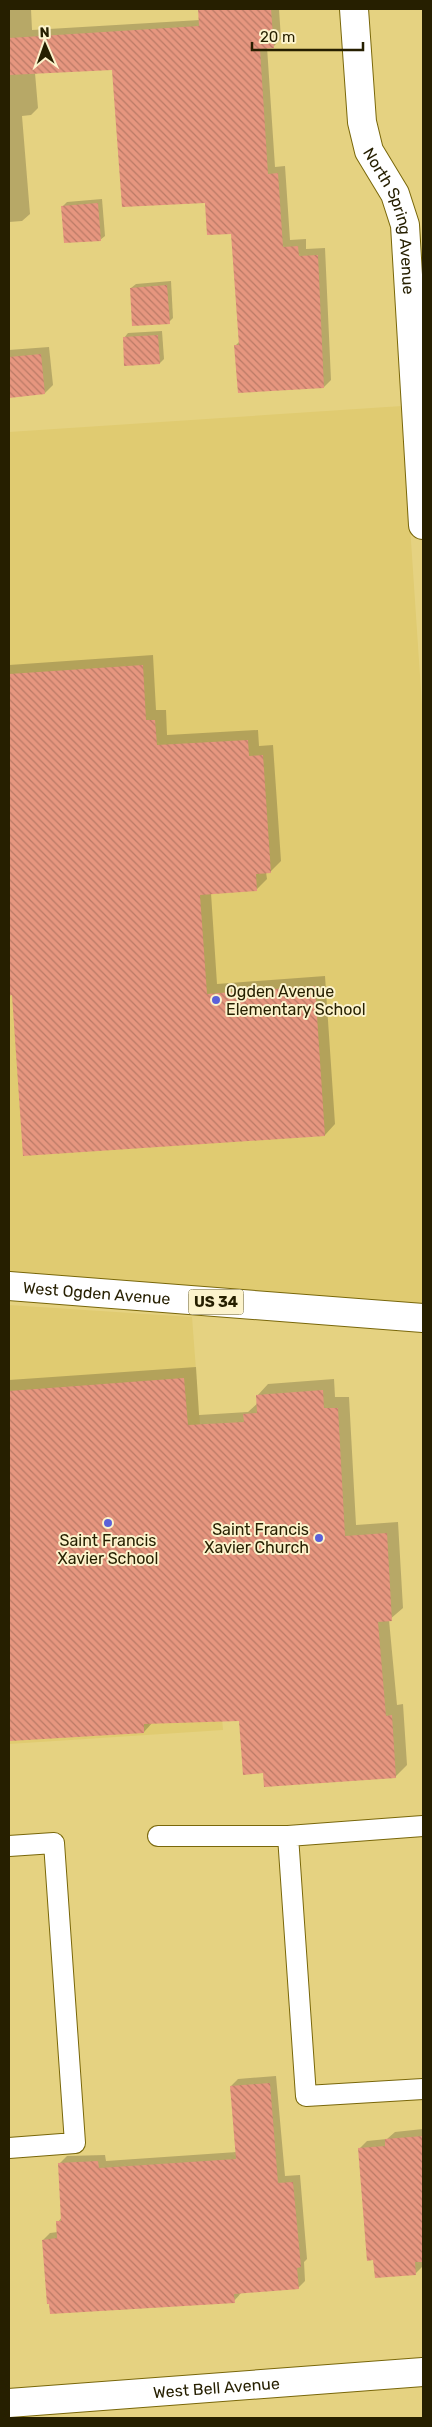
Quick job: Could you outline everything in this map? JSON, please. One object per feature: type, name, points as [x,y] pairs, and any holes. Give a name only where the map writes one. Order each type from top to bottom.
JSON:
[{"type":"street","name":"North Spring Avenue","points":[[354,9],[362,122],[369,151],[395,194],[405,225],[423,525]]},
{"type":"street","name":"West Ogden Avenue","points":[[9,1286],[423,1318]]},
{"type":"street","name":"West Bell Avenue","points":[[9,2403],[423,2372]]},
{"type":"lane","points":[[158,1836],[288,1836],[423,1826]]},
{"type":"lane","points":[[288,1836],[306,2096],[423,2089]]},
{"type":"lane","points":[[9,1846],[54,1843],[74,2144],[9,2148]]},
{"type":"shaded area","name":"Ogden Avenue Elementary School","points":[[402,406],[423,721],[423,1306],[9,1279],[9,432]]},
{"type":"shaded area","name":"Saint Francis Xavier School","points":[[9,1305],[192,1317],[223,1730],[9,1744]]},
{"type":"building","points":[[198,9],[271,9],[274,48],[260,49],[268,174],[278,173],[283,247],[298,246],[299,256],[318,255],[324,388],[238,393],[234,345],[239,345],[231,234],[207,235],[205,203],[122,207],[112,70],[9,75],[9,38],[199,26]]},
{"type":"building","points":[[98,203],[101,241],[64,243],[61,206]]},
{"type":"building","points":[[167,285],[170,324],[132,326],[130,288]]},
{"type":"building","points":[[158,335],[160,364],[124,366],[123,337]]},
{"type":"building","points":[[41,354],[45,394],[9,398],[9,357]]},
{"type":"building","points":[[143,665],[146,720],[155,720],[157,745],[248,740],[249,756],[263,755],[271,873],[256,874],[257,891],[200,895],[207,994],[315,986],[325,1136],[23,1156],[12,995],[9,996],[9,674]]},
{"type":"building","points":[[184,1378],[188,1425],[244,1422],[243,1414],[257,1413],[256,1395],[323,1390],[324,1408],[338,1408],[345,1536],[387,1533],[392,1621],[378,1622],[386,1716],[392,1715],[396,1778],[264,1787],[263,1773],[243,1775],[239,1721],[144,1724],[144,1733],[10,1741],[9,1391]]},
{"type":"building","points":[[270,2083],[278,2183],[293,2182],[301,2267],[297,2268],[299,2289],[234,2294],[235,2303],[50,2314],[49,2304],[47,2304],[42,2240],[57,2238],[56,2221],[61,2221],[58,2163],[98,2161],[99,2168],[236,2159],[230,2086]]},
{"type":"building","points":[[423,2136],[423,2262],[415,2262],[416,2275],[375,2278],[373,2260],[367,2261],[358,2148],[385,2146],[385,2139]]},
{"type":"place","name":"Ogden Avenue Elementary School","points":[[216,1000]]},
{"type":"place","name":"Saint Francis Xavier School","points":[[108,1523]]},
{"type":"place","name":"Saint Francis Xavier Church","points":[[319,1538]]}]
